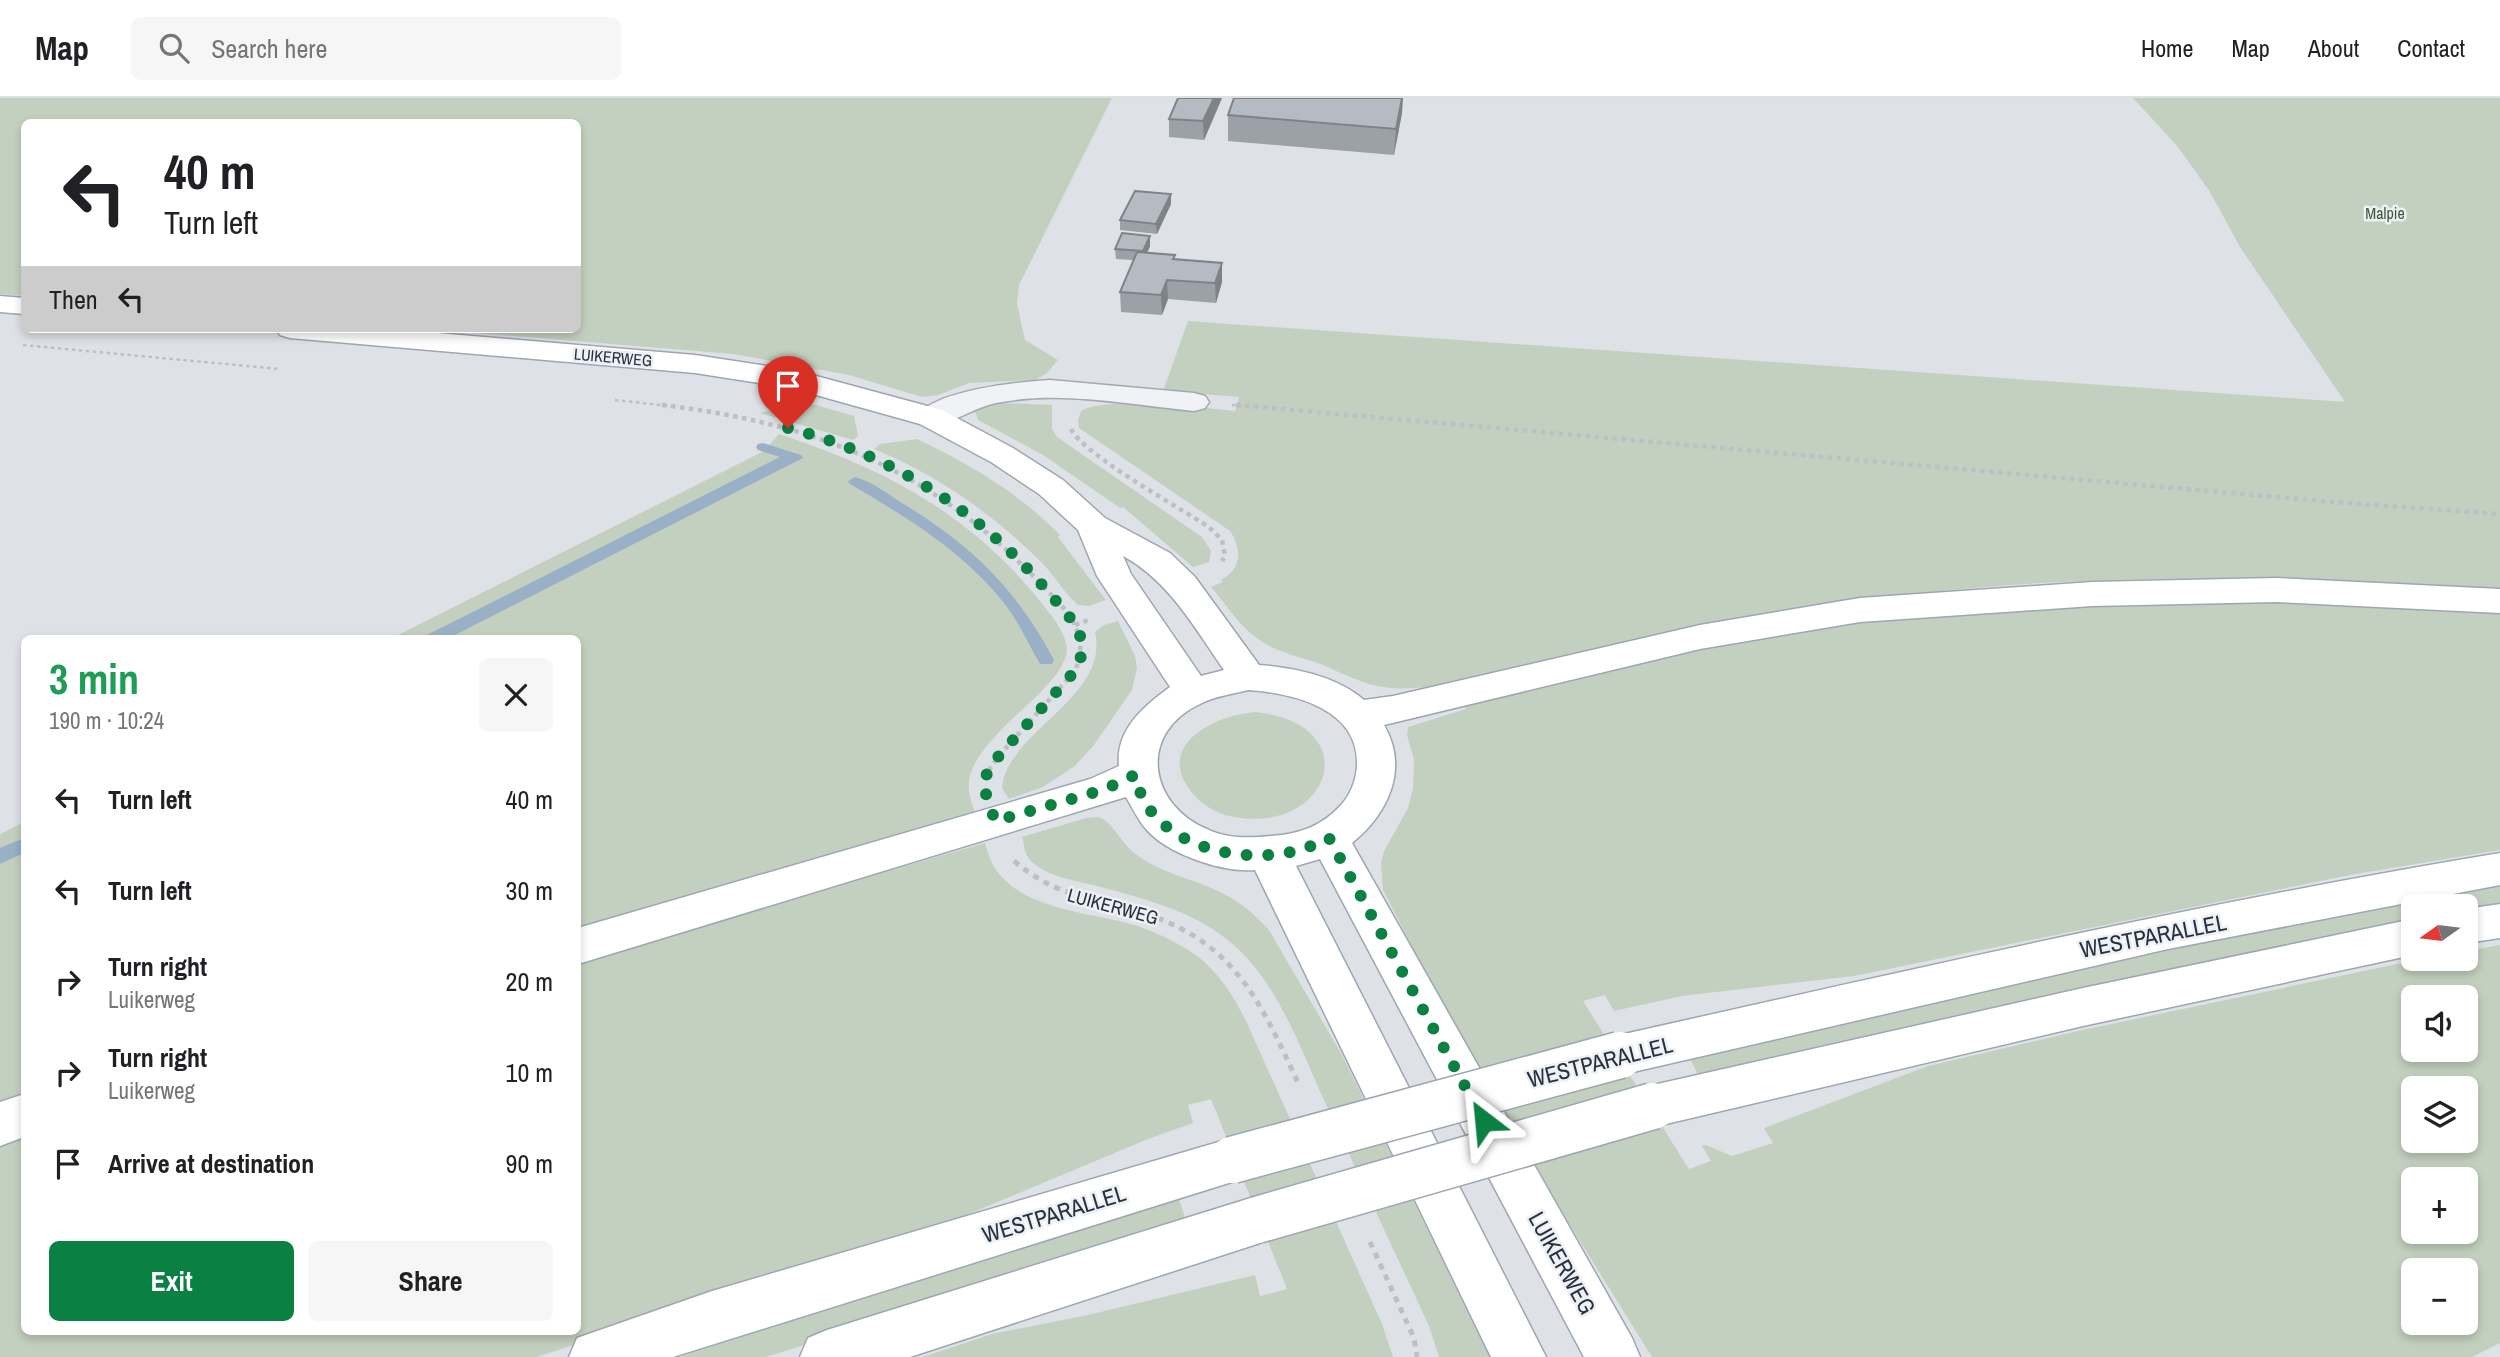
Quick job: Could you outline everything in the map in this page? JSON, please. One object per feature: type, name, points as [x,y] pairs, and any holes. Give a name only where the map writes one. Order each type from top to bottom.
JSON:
[{"type":"main road","points":[[0,304],[21,306]]},
{"type":"main road","name":"LUIKERWEG","points":[[337,333],[695,363],[794,379],[931,417],[1002,454],[1051,486],[1093,525],[1158,561],[1183,585],[1248,677]]},
{"type":"main road","name":"LUIKERWEG","points":[[1093,525],[1114,576],[1191,690]]},
{"type":"main road","points":[[1356,715],[1393,710],[1700,637],[1860,610],[2092,594],[2276,590],[2500,601]]},
{"type":"main road","points":[[1248,677],[1282,678],[1311,686],[1336,699],[1356,715],[1370,734],[1374,747],[1377,764],[1374,789],[1359,814],[1329,838],[1301,850],[1269,855],[1232,854],[1194,843],[1164,825],[1144,800],[1135,775],[1136,754],[1141,736],[1152,719],[1168,704],[1191,690],[1217,681],[1248,677]]},
{"type":"main road","points":[[581,945],[1103,790],[1135,775]]},
{"type":"main road","name":"LUIKERWEG","points":[[1329,838],[1613,1357]]},
{"type":"main road","points":[[1269,855],[1519,1357]]},
{"type":"main road","name":"WESTPARALLEL","points":[[596,1357],[712,1317],[1232,1160],[1620,1055],[2064,954],[2409,884],[2500,869]]},
{"type":"main road","points":[[2478,924],[2500,921]]},
{"type":"main road","points":[[827,1357],[1257,1220],[1653,1105],[2083,1007],[2401,939]]},
{"type":"main road","points":[[0,1124],[21,1117]]},
{"type":"street","points":[[931,417],[967,401],[1004,393],[1039,391],[1194,402]]},
{"type":"path","points":[[1194,402],[2333,502],[2500,514]]},
{"type":"path","name":"LUIKERWEG","points":[[671,405],[741,416],[811,434],[856,451],[916,480],[974,518],[1020,560],[1075,625],[1084,644],[1083,658],[1075,671],[997,758],[982,782],[1011,858],[1034,879],[1069,897],[1169,920],[1226,957],[1254,992],[1304,1096]]},
{"type":"path","points":[[1367,1236],[1414,1338],[1417,1357]]},
{"type":"green space","points":[[0,98],[1112,98],[1019,285],[1017,304],[1025,340],[1058,360],[1046,374],[1035,380],[969,383],[938,395],[922,397],[849,375],[733,354],[478,333],[581,333],[581,119],[21,119],[21,296],[0,294]]},
{"type":"green space","name":"Malpie","points":[[2133,98],[2500,98],[2500,592],[2354,583],[2208,579],[2134,579],[1988,587],[1856,601],[1740,620],[1566,656],[1451,685],[1384,687],[1363,682],[1279,650],[1251,633],[1211,587],[1223,582],[1221,580],[1236,564],[1237,545],[1230,531],[1079,428],[1081,411],[1111,404],[1155,404],[1235,411],[1239,397],[1163,391],[1188,321],[2345,402],[2240,247],[2210,192],[2178,147]]},
{"type":"green space","points":[[802,401],[854,416],[858,436],[853,440],[760,413]]},
{"type":"green space","points":[[989,404],[1052,405],[1052,429],[1057,437],[1202,537],[1211,551],[1209,562],[1193,567],[1123,507],[1120,508],[1043,455],[978,420],[975,411]]},
{"type":"green space","points":[[779,434],[855,462],[923,498],[954,519],[1013,570],[1040,601],[1066,641],[1064,662],[1050,682],[978,758],[969,781],[975,812],[759,878],[581,928],[581,635],[398,635],[764,451]]},
{"type":"green space","points":[[917,439],[975,469],[1028,506],[1060,535],[1058,537],[1106,600],[1089,606],[1078,605],[1039,560],[982,511],[941,483],[874,449],[880,444]]},
{"type":"green space","points":[[2217,600],[2341,603],[2500,612],[2500,850],[2350,875],[1854,976],[1682,996],[1614,1011],[1605,995],[1583,1001],[1689,1169],[1711,1161],[1702,1146],[1706,1145],[1732,1156],[1773,1143],[1764,1128],[1928,1066],[2078,1031],[2401,963],[2401,971],[2478,971],[2478,949],[2500,945],[2500,1343],[2472,1357],[1652,1357],[1568,1222],[1422,966],[1383,890],[1381,863],[1384,851],[1408,808],[1413,789],[1414,760],[1407,735],[1408,727],[1466,709],[1465,707],[1700,650],[1878,620],[2042,605]]},
{"type":"green space","points":[[1118,621],[1135,656],[1137,668],[1132,690],[1094,745],[1075,766],[1043,787],[1009,799],[1002,788],[1008,768],[1021,749],[1088,676],[1096,655],[1095,632],[1104,625]]},
{"type":"green space","points":[[1256,712],[1292,721],[1314,737],[1324,756],[1323,777],[1312,796],[1291,811],[1264,818],[1224,815],[1201,802],[1182,777],[1180,761],[1184,748],[1193,736],[1223,719]]},
{"type":"green space","points":[[1099,817],[1109,824],[1133,852],[1166,871],[1229,897],[1247,909],[1269,930],[1342,1055],[1490,1357],[1439,1357],[1429,1326],[1290,1025],[1270,988],[1245,956],[1212,928],[1193,918],[1154,902],[1051,874],[1036,865],[1026,854],[1022,837],[1086,818]]},
{"type":"green space","points":[[21,824],[21,1099],[0,1106],[0,834]]},
{"type":"green space","points":[[985,843],[991,861],[999,873],[1014,888],[1029,897],[1062,909],[1152,931],[1205,962],[1221,980],[1246,1021],[1382,1324],[1393,1357],[923,1357],[992,1334],[1088,1315],[1255,1275],[1260,1296],[1287,1289],[1211,1099],[1188,1105],[1193,1123],[1148,1139],[964,1216],[537,1357],[0,1357],[0,1138],[21,1130],[21,1335],[581,1335],[581,959]]},
{"type":"green space","points":[[2500,886],[2500,906],[2478,910],[2478,894],[2455,894]]},
{"type":"green space","points":[[2401,903],[2401,923],[2056,995],[1701,1080],[1690,1059],[1993,988],[2296,923]]},
{"type":"green space","points":[[1179,1199],[1187,1224],[766,1357],[680,1357],[786,1321]]},
{"type":"building","points":[[1178,98],[1214,98],[1203,121],[1169,119]]},
{"type":"building","points":[[1234,98],[1402,98],[1396,129],[1228,115]]},
{"type":"building","points":[[1135,191],[1171,194],[1156,224],[1120,220]]},
{"type":"building","points":[[1122,233],[1150,236],[1143,251],[1115,249]]},
{"type":"building","points":[[1137,252],[1175,255],[1173,259],[1222,263],[1215,283],[1167,280],[1161,295],[1120,292]]},
{"type":"waterway","points":[[763,447],[796,458]]},
{"type":"waterway","points":[[441,635],[792,457]]},
{"type":"waterway","points":[[855,481],[914,516],[966,554],[1010,601],[1029,628],[1046,660]]},
{"type":"waterway","points":[[0,857],[21,846]]},
{"type":"route","points":[[788,428],[856,451],[916,480],[974,518],[1020,560],[1075,625],[1084,644],[1083,658],[1051,699],[991,765],[982,782],[995,821],[1103,790],[1135,775],[1144,800],[1164,825],[1194,843],[1232,854],[1269,855],[1301,850],[1329,838],[1484,1121]]}]
